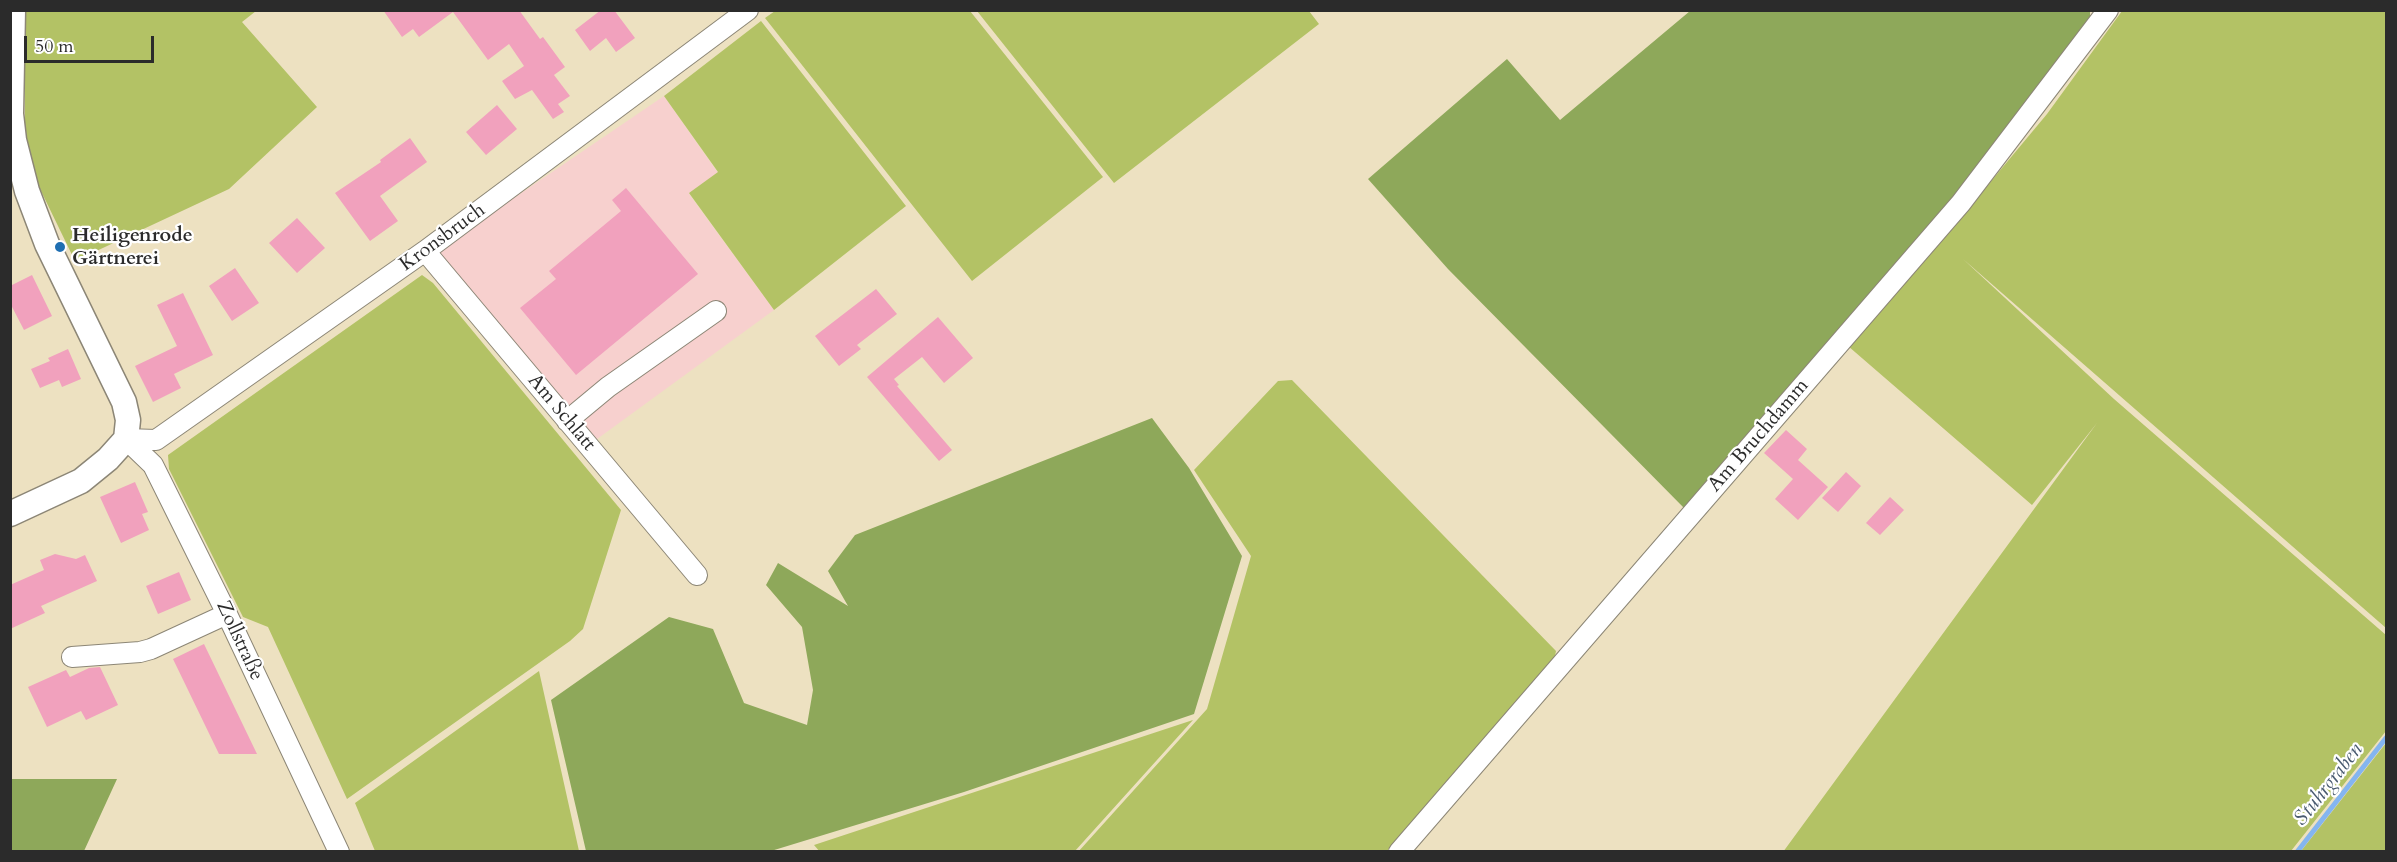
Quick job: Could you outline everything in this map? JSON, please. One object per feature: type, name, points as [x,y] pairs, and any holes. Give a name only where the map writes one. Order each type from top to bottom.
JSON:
[{"type":"main road","points":[[10,514],[81,481],[108,459],[126,439],[128,420],[124,402],[47,244],[14,163],[11,114],[13,10]]},
{"type":"street","name":"Kronsbruch","points":[[126,439],[156,440],[425,251],[748,10]]},
{"type":"street","name":"Am Bruchdamm","points":[[1399,852],[1961,203],[2108,10]]},
{"type":"street","name":"Am Schlatt","points":[[425,251],[697,575]]},
{"type":"street","points":[[567,421],[608,387],[716,311]]},
{"type":"street","name":"Zollstraße","points":[[126,439],[153,465],[227,614],[339,852]]},
{"type":"street","points":[[72,657],[140,652],[151,649],[227,614]]},
{"type":"shaded area","points":[[664,96],[718,173],[689,194],[774,310],[593,442],[433,253]]},
{"type":"green space","points":[[25,11],[256,11],[242,22],[317,107],[229,189],[75,261],[25,158]]},
{"type":"green space","points":[[775,11],[970,11],[1103,177],[972,281],[765,18]]},
{"type":"green space","points":[[977,11],[1309,11],[1319,24],[1114,183]]},
{"type":"green space","points":[[1690,11],[2090,11],[2090,24],[1928,232],[1684,508],[1448,269],[1368,179],[1507,59],[1560,120]]},
{"type":"green space","points":[[2122,11],[2386,11],[2386,628],[1963,259],[2114,399],[2386,635],[2386,731],[2291,851],[1783,852],[2097,423],[2032,505],[1848,346],[1942,240],[2047,114]]},
{"type":"green space","points":[[761,21],[906,206],[774,310],[689,193],[718,172],[664,96]]},
{"type":"green space","points":[[422,275],[433,283],[621,510],[583,629],[570,641],[347,799],[268,627],[243,617],[169,469],[168,455]]},
{"type":"green space","points":[[1292,380],[1556,651],[1554,661],[1387,851],[1078,852],[1207,709],[1251,556],[1194,470],[1278,381]]},
{"type":"green space","points":[[1152,418],[1189,468],[1242,556],[1194,714],[964,792],[771,851],[586,851],[551,700],[669,617],[713,629],[744,703],[807,725],[813,690],[802,627],[766,585],[778,563],[848,606],[828,571],[855,535]]},
{"type":"green space","points":[[539,671],[579,851],[375,851],[355,803]]},
{"type":"green space","points":[[1193,720],[1075,851],[820,852],[814,845]]},
{"type":"green space","points":[[2386,743],[2386,851],[2301,851]]},
{"type":"green space","points":[[11,779],[117,779],[84,851],[11,852]]},
{"type":"building","points":[[383,10],[519,10],[540,39],[543,37],[565,67],[554,75],[570,96],[558,104],[564,112],[553,119],[532,90],[515,99],[502,81],[524,66],[509,44],[488,60],[453,12],[419,37],[413,29],[402,37]]},
{"type":"building","points":[[601,10],[614,10],[635,38],[616,52],[606,38],[590,51],[575,30]]},
{"type":"building","points":[[497,105],[517,129],[486,155],[466,132]]},
{"type":"building","points":[[410,138],[427,162],[380,196],[398,221],[370,241],[335,193],[381,162],[380,160]]},
{"type":"building","points":[[626,188],[698,274],[576,375],[520,308],[556,279],[549,271],[621,211],[612,200]]},
{"type":"building","points":[[297,218],[325,248],[297,273],[269,243]]},
{"type":"building","points":[[235,268],[259,303],[232,321],[209,286]]},
{"type":"building","points":[[32,275],[52,316],[24,330],[10,303],[10,286]]},
{"type":"building","points":[[876,289],[897,314],[857,345],[861,349],[839,366],[815,336]]},
{"type":"building","points":[[183,293],[213,355],[174,374],[181,388],[153,402],[135,366],[177,346],[157,305]]},
{"type":"building","points":[[938,317],[973,358],[944,383],[922,357],[894,379],[899,385],[897,386],[952,450],[939,461],[867,377]]},
{"type":"building","points":[[68,349],[81,379],[62,387],[59,380],[40,388],[31,369],[50,361],[48,358]]},
{"type":"building","points":[[1786,430],[1807,449],[1798,460],[1828,487],[1798,520],[1775,499],[1793,479],[1764,453]]},
{"type":"building","points":[[1846,472],[1861,486],[1838,512],[1822,498]]},
{"type":"building","points":[[135,482],[148,512],[142,514],[149,530],[121,543],[100,497]]},
{"type":"building","points":[[1890,497],[1904,510],[1880,535],[1866,523]]},
{"type":"building","points":[[55,554],[76,559],[85,555],[97,581],[41,606],[45,613],[10,629],[10,585],[44,570],[40,560]]},
{"type":"building","points":[[179,572],[191,600],[158,614],[146,586]]},
{"type":"building","points":[[204,644],[257,754],[219,754],[173,659]]},
{"type":"building","points":[[100,667],[118,705],[86,720],[81,711],[47,727],[28,687],[66,670],[70,677],[89,668]]},
{"type":"waterway","name":"Stuhrgraben","points":[[2297,852],[2386,738]]},
{"type":"place","name":"Heiligenrode Gärtnerei","points":[[60,247]]}]
